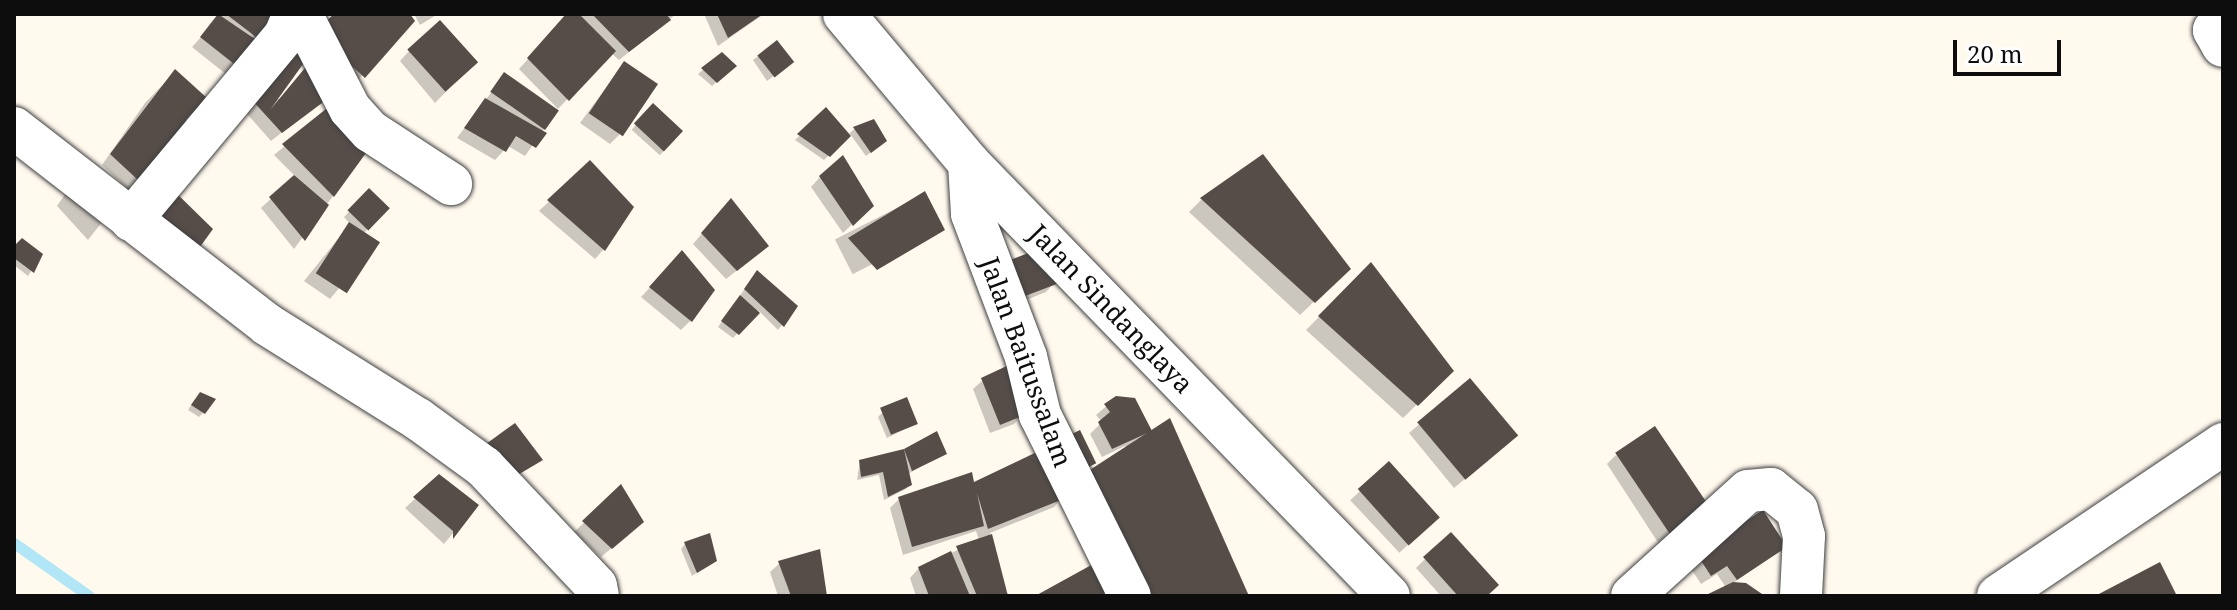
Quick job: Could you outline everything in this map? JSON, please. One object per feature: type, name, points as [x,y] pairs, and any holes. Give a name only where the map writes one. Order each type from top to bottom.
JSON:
[{"type":"street","points":[[131,220],[285,35],[294,14]]},
{"type":"street","points":[[301,14],[306,33],[350,109],[370,131],[451,184]]},
{"type":"street","name":"Jalan Sindanglaya","points":[[844,14],[969,163],[1389,596]]},
{"type":"street","points":[[2223,24],[2214,30],[2223,46]]},
{"type":"street","points":[[14,128],[268,325],[418,419],[484,467],[596,586],[598,596]]},
{"type":"street","name":"Jalan Baitussalam","points":[[969,163],[972,214],[1026,357],[1040,415],[1130,596]]},
{"type":"street","points":[[1998,596],[2223,444]]},
{"type":"street","points":[[1632,596],[1748,491],[1771,489],[1797,510],[1804,536],[1801,596]]},
{"type":"building","points":[[218,14],[268,48],[243,71],[200,37]]},
{"type":"building","points":[[226,14],[282,14],[260,40]]},
{"type":"building","points":[[334,14],[410,14],[415,21],[365,78],[314,32]]},
{"type":"building","points":[[566,14],[579,14],[616,51],[569,101],[527,58]]},
{"type":"building","points":[[592,14],[666,14],[671,20],[629,52]]},
{"type":"building","points":[[717,14],[763,14],[728,38]]},
{"type":"building","points":[[440,20],[478,62],[445,92],[407,49]]},
{"type":"building","points":[[295,36],[311,53],[270,110],[315,56],[334,94],[282,133],[242,89]]},
{"type":"building","points":[[777,40],[794,62],[775,77],[757,55]]},
{"type":"building","points":[[722,52],[737,66],[717,83],[701,68]]},
{"type":"building","points":[[624,61],[658,84],[623,136],[589,113]]},
{"type":"building","points":[[175,69],[207,98],[186,120],[203,136],[152,193],[110,154]]},
{"type":"building","points":[[504,72],[559,110],[545,130],[490,92]]},
{"type":"building","points":[[485,98],[547,133],[536,148],[516,136],[506,152],[464,128]]},
{"type":"building","points":[[336,101],[374,142],[334,197],[282,144]]},
{"type":"building","points":[[653,103],[683,131],[664,151],[634,123]]},
{"type":"building","points":[[826,107],[851,136],[830,157],[797,134]]},
{"type":"building","points":[[874,119],[887,141],[871,153],[853,127]]},
{"type":"building","points":[[1263,154],[1351,269],[1315,303],[1200,198]]},
{"type":"building","points":[[843,155],[874,206],[853,226],[819,176]]},
{"type":"building","points":[[590,160],[634,207],[605,251],[547,200]]},
{"type":"building","points":[[294,175],[329,205],[305,241],[269,197]]},
{"type":"building","points":[[168,185],[213,229],[184,269],[139,226]]},
{"type":"building","points":[[369,188],[390,208],[368,230],[347,210]]},
{"type":"building","points":[[925,191],[945,230],[877,270],[848,238]]},
{"type":"building","points":[[731,198],[769,246],[737,271],[701,233]]},
{"type":"building","points":[[349,222],[380,242],[347,293],[316,273]]},
{"type":"building","points":[[22,238],[43,254],[34,273],[14,258],[14,246]]},
{"type":"building","points":[[1044,247],[1058,283],[1012,301],[998,265]]},
{"type":"building","points":[[682,250],[715,290],[692,322],[649,287]]},
{"type":"building","points":[[1371,262],[1454,371],[1418,406],[1318,316]]},
{"type":"building","points":[[757,270],[798,306],[784,327],[744,289]]},
{"type":"building","points":[[740,295],[760,313],[739,335],[721,321]]},
{"type":"building","points":[[1011,364],[1025,415],[1000,425],[981,378]]},
{"type":"building","points":[[1470,378],[1518,435],[1465,480],[1417,422]]},
{"type":"building","points":[[200,392],[216,399],[205,414],[191,405]]},
{"type":"building","points":[[1116,396],[1135,398],[1152,431],[1112,449],[1098,422],[1110,412],[1104,404]]},
{"type":"building","points":[[907,397],[918,424],[891,435],[880,408]]},
{"type":"building","points":[[1170,418],[1249,596],[1140,596],[1082,475]]},
{"type":"building","points":[[515,423],[543,460],[516,476],[486,444]]},
{"type":"building","points":[[1655,426],[1710,508],[1671,535],[1615,453]]},
{"type":"building","points":[[1080,430],[1096,463],[1069,476],[1053,443]]},
{"type":"building","points":[[937,431],[947,454],[912,471],[904,449]]},
{"type":"building","points":[[904,449],[912,485],[888,497],[883,472],[861,477],[859,460]]},
{"type":"building","points":[[1043,449],[1066,498],[988,529],[977,493],[984,526],[912,547],[898,497],[972,472],[974,482]]},
{"type":"building","points":[[1389,461],[1440,517],[1409,546],[1358,489]]},
{"type":"building","points":[[439,474],[479,505],[453,539],[453,531],[413,497]]},
{"type":"building","points":[[621,484],[644,522],[612,549],[582,521]]},
{"type":"building","points":[[1763,510],[1787,547],[1737,580],[1727,566],[1711,576],[1696,553]]},
{"type":"building","points":[[1451,532],[1499,585],[1487,596],[1458,596],[1423,557]]},
{"type":"building","points":[[710,533],[717,561],[697,573],[684,542]]},
{"type":"building","points":[[992,534],[1008,596],[977,596],[956,546]]},
{"type":"building","points":[[820,549],[827,596],[791,596],[778,561]]},
{"type":"building","points":[[951,551],[970,596],[929,596],[918,567]]},
{"type":"building","points":[[2160,562],[2177,596],[2095,596]]},
{"type":"building","points":[[1095,563],[1107,592],[1101,596],[1035,596]]},
{"type":"building","points":[[1733,582],[1746,583],[1765,596],[1704,596]]},
{"type":"waterway","points":[[14,543],[89,596]]}]
